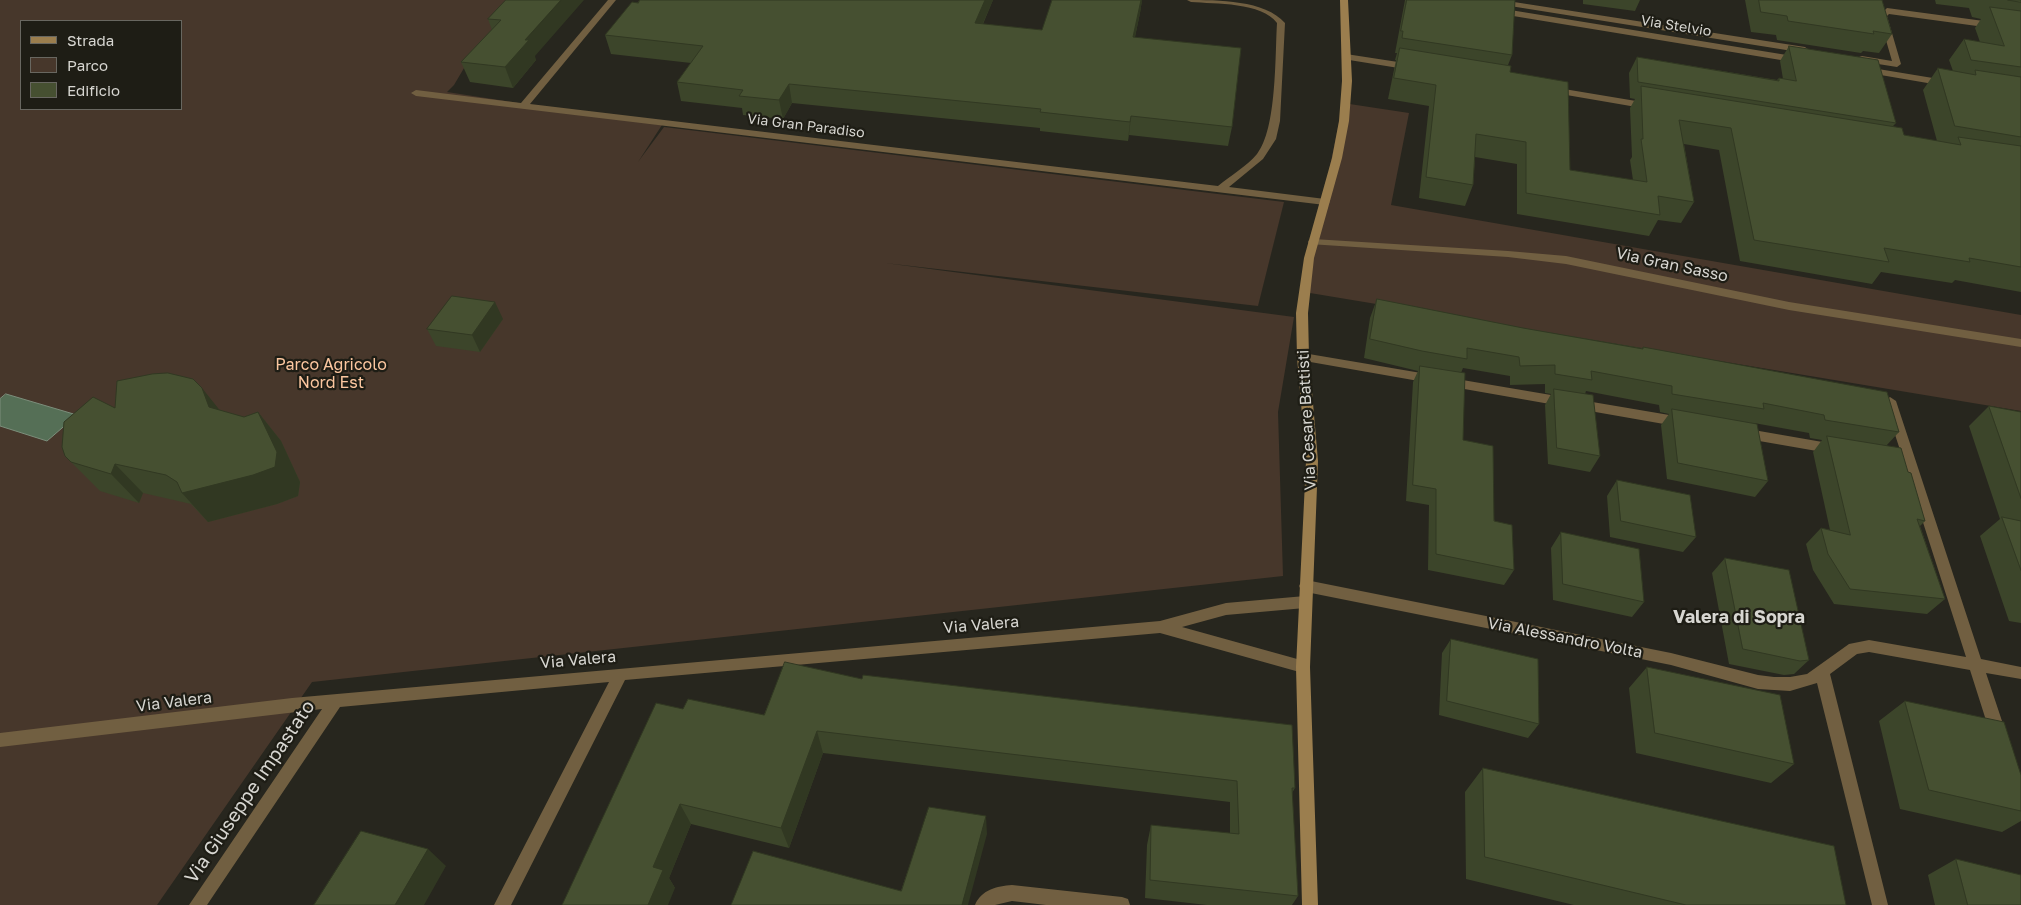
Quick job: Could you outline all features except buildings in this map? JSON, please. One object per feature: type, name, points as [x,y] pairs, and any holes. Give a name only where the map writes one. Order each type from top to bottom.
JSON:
[{"type":"street","points":[[524,105],[612,0]]},
{"type":"street","points":[[1191,0],[1260,7],[1272,12],[1280,22],[1273,134],[1260,157],[1221,189]]},
{"type":"street","name":"Via Cesare Battisti","points":[[1313,904],[1303,667],[1312,490],[1312,452],[1303,357],[1304,296],[1307,267],[1337,158],[1344,121],[1346,57],[1344,0]]},
{"type":"street","name":"Via Stelvio","points":[[1485,0],[1812,51]]},
{"type":"street","name":"Via Stelvio","points":[[1478,8],[1805,61]]},
{"type":"street","points":[[1918,79],[1904,72],[1896,64],[1883,16],[1887,10],[2021,30]]},
{"type":"street","points":[[1346,57],[1423,69]]},
{"type":"street","points":[[1850,57],[1896,64]]},
{"type":"street","points":[[1853,68],[1955,85]]},
{"type":"street","points":[[1541,88],[1658,108]]},
{"type":"street","name":"Via Gran Paradiso","points":[[416,93],[1325,202]]},
{"type":"street","name":"Via Gran Sasso","points":[[1314,242],[1508,254],[1566,260],[1776,303],[2021,343]]},
{"type":"street","points":[[1303,357],[1694,425]]},
{"type":"street","points":[[1890,401],[2006,754]]},
{"type":"street","points":[[1734,432],[1841,450]]},
{"type":"street","points":[[1881,457],[1910,462]]},
{"type":"street","name":"Via Alessandro Volta","points":[[1306,586],[1670,659],[1758,682],[1790,684],[1810,680],[1822,673],[1849,651],[1861,646],[1883,648],[2021,673]]},
{"type":"street","name":"Via Valera","points":[[0,740],[336,701],[1160,627],[1226,609],[1305,602]]},
{"type":"street","name":"Via Valera","points":[[1160,627],[1303,667]]},
{"type":"street","points":[[1822,673],[1880,905]]},
{"type":"street","points":[[502,905],[621,674]]},
{"type":"street","name":"Via Giuseppe Impastato","points":[[197,905],[336,701]]},
{"type":"street","points":[[983,905],[998,894],[1012,893],[1122,905]]},
{"type":"green space","name":"Parco Agricolo Nord Est","points":[[0,0],[523,0],[467,63],[454,85],[447,92],[662,125],[638,162],[664,127],[1284,202],[1258,306],[885,263],[1294,317],[1278,412],[1283,576],[312,682],[157,905],[0,905]]},
{"type":"green space","points":[[1343,103],[1409,113],[1391,205],[2021,315],[2021,411],[1304,292]]},
{"type":"shaded area","points":[[6,394],[77,415],[47,441],[0,426],[0,399]]},
{"type":"district","name":"Valera di Sopra","points":[[1739,617]]}]
